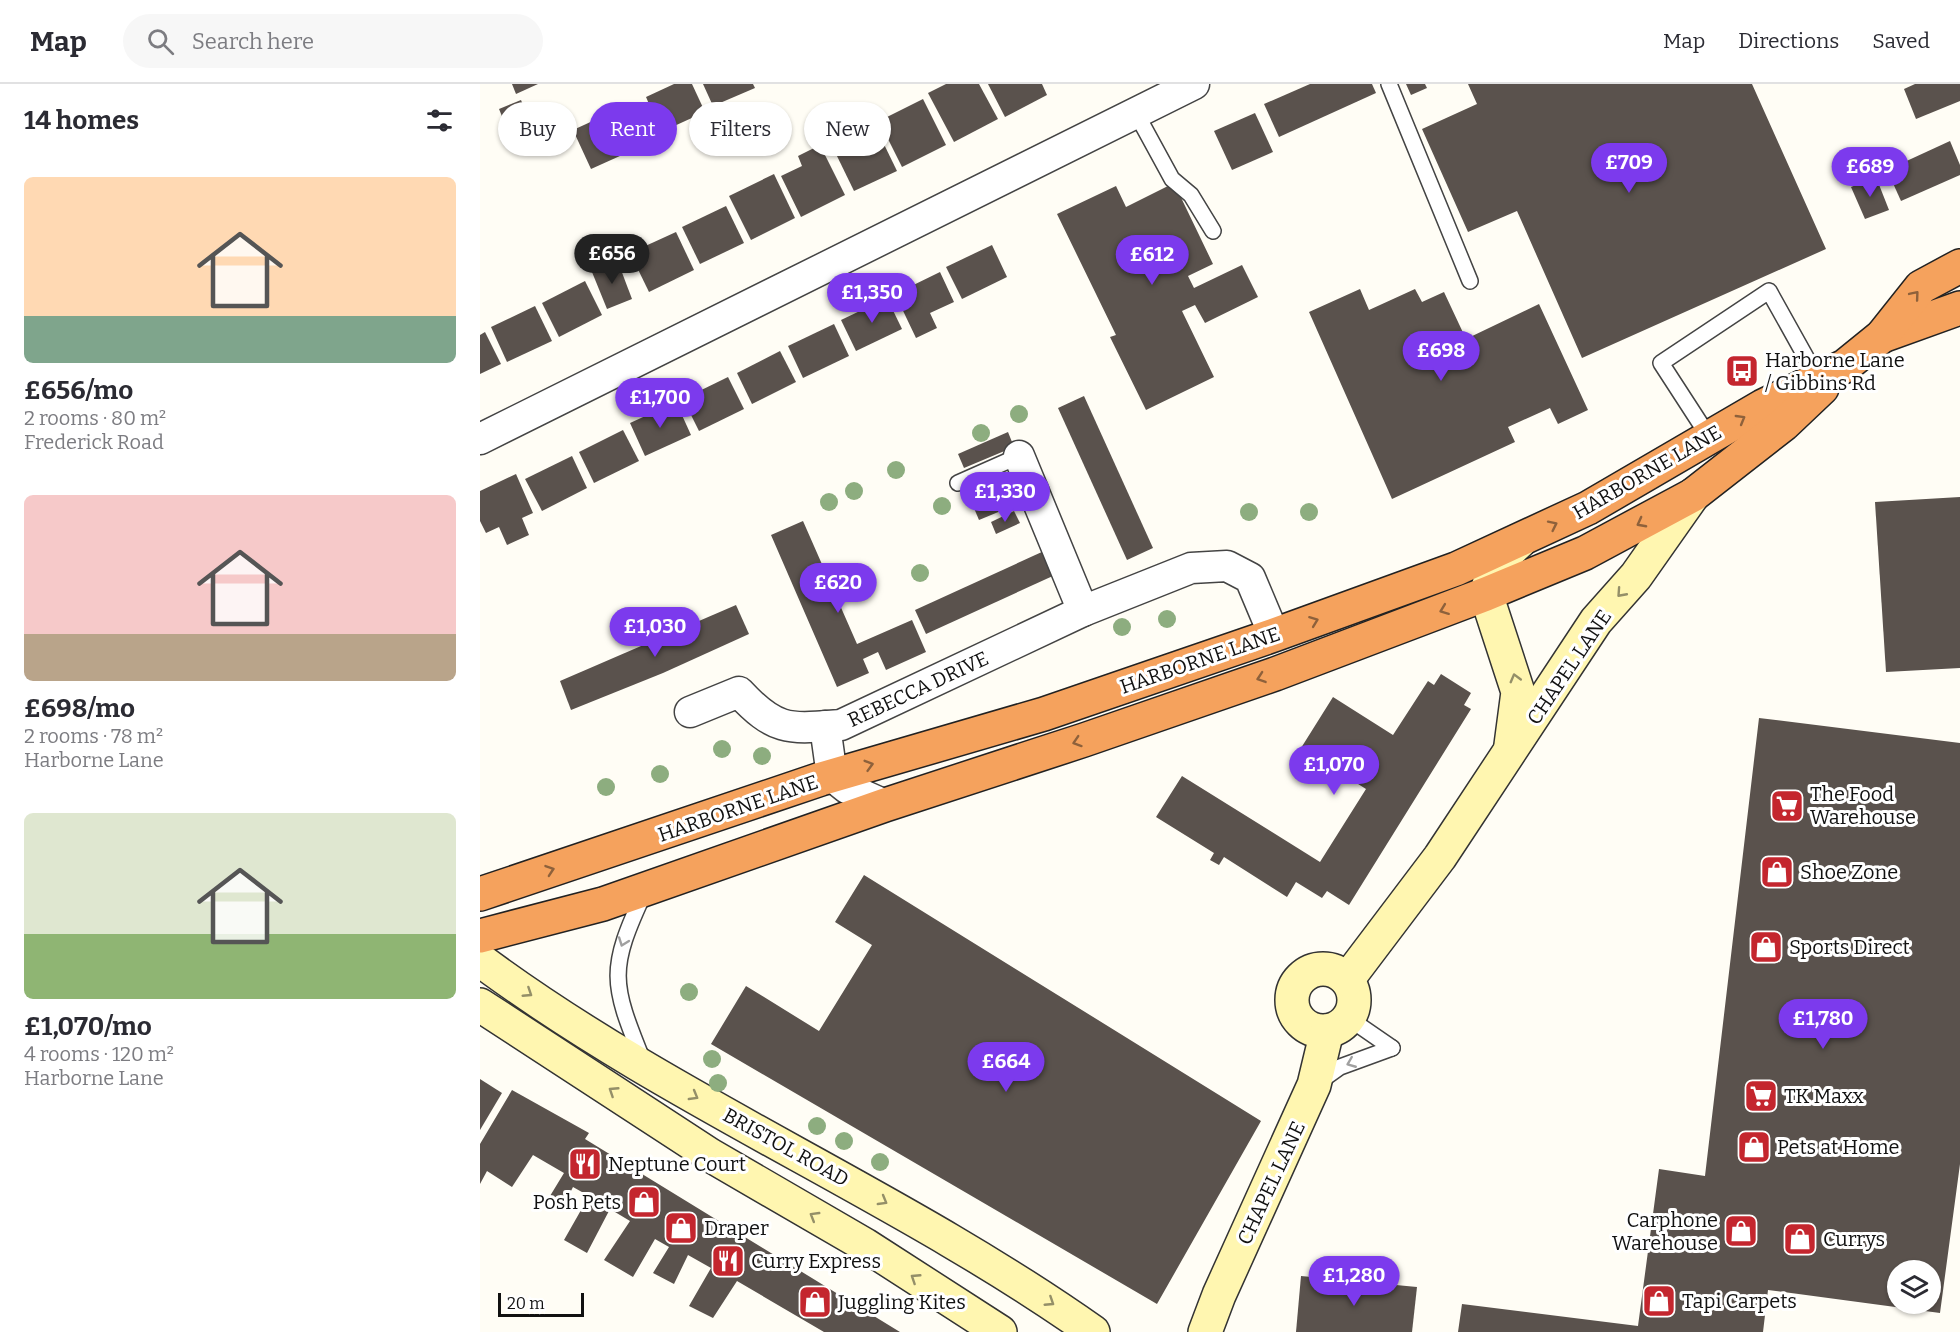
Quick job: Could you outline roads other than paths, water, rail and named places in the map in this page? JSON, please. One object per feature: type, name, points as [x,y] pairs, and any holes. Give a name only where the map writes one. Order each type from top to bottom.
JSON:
[{"type":"highway","name":"HARBORNE LANE","points":[[485,889],[832,776],[1044,714],[1274,635],[1456,569],[1520,541],[1588,507],[1710,437],[1831,373],[1882,336],[1921,287],[1960,266]]},
{"type":"highway","name":"HARBORNE LANE","points":[[1882,336],[1960,308]]},
{"type":"highway","name":"CHAPEL LANE","points":[[1693,495],[1784,424],[1831,373]]},
{"type":"highway","name":"HARBORNE LANE","points":[[480,936],[578,911],[646,889],[885,805],[1275,674],[1486,594],[1586,553],[1693,495]]},
{"type":"main road","name":"CHAPEL LANE","points":[[1509,756],[1596,621],[1636,576],[1693,495]]},
{"type":"main road","points":[[1486,594],[1496,563],[1520,541]]},
{"type":"main road","name":"CHAPEL LANE","points":[[1486,594],[1518,692],[1509,756]]},
{"type":"main road","points":[[1347,980],[1416,891],[1462,820],[1509,756]]},
{"type":"main road","name":"BRISTOL ROAD","points":[[480,960],[645,1068],[882,1201],[1052,1303],[1093,1332]]},
{"type":"main road","points":[[1316,970],[1333,970],[1347,980],[1354,999],[1339,1025],[1307,1027],[1299,1020],[1292,1002],[1293,993],[1298,982],[1316,970]]},
{"type":"main road","points":[[480,1005],[710,1155],[865,1245],[1000,1332]]},
{"type":"main road","name":"CHAPEL LANE","points":[[1205,1332],[1339,1025]]},
{"type":"street","points":[[480,439],[1194,84]]},
{"type":"street","points":[[1019,456],[1083,611]]},
{"type":"street","name":"REBECCA DRIVE","points":[[690,712],[739,692],[759,713],[779,725],[841,725],[1083,611],[1191,568],[1227,566],[1250,578],[1274,635]]},
{"type":"street","points":[[825,726],[832,776],[847,788],[885,805]]},
{"type":"lane","points":[[1389,84],[1470,281]]},
{"type":"lane","points":[[1136,112],[1172,179],[1191,195],[1213,231]]},
{"type":"lane","points":[[1710,437],[1662,363],[1769,291],[1831,373]]},
{"type":"lane","points":[[958,483],[1019,456]]},
{"type":"lane","points":[[645,1068],[619,1002],[616,978],[619,952],[646,889]]},
{"type":"lane","points":[[1314,1085],[1340,1067],[1392,1048],[1339,1025]]},
{"type":"place","name":"Harborne Lane / Gibbins Rd","points":[[1742,371]]},
{"type":"place","name":"The Food Warehouse","points":[[1787,806]]},
{"type":"place","name":"Shoe Zone","points":[[1777,872]]},
{"type":"place","name":"Sports Direct","points":[[1766,947]]},
{"type":"place","name":"TK Maxx","points":[[1761,1096]]},
{"type":"place","name":"Pets at Home","points":[[1754,1147]]},
{"type":"place","name":"Neptune Court","points":[[585,1164]]},
{"type":"place","name":"Posh Pets","points":[[644,1202]]},
{"type":"place","name":"Draper","points":[[681,1228]]},
{"type":"place","name":"Carphone Warehouse","points":[[1741,1231]]},
{"type":"place","name":"Currys","points":[[1800,1239]]},
{"type":"place","name":"Curry Express","points":[[728,1261]]},
{"type":"place","name":"Tapi Carpets","points":[[1659,1301]]},
{"type":"place","name":"Juggling Kites","points":[[815,1302]]}]
